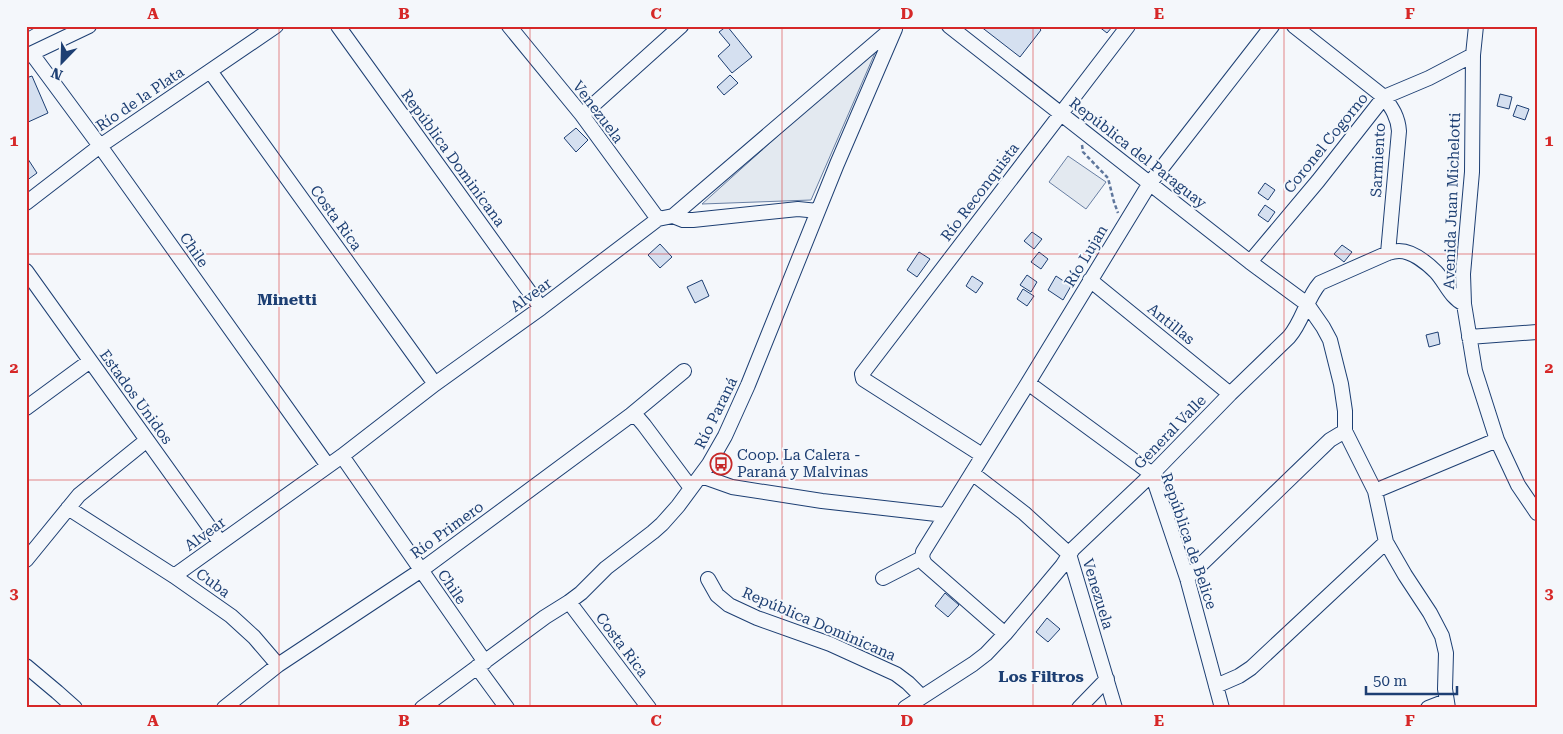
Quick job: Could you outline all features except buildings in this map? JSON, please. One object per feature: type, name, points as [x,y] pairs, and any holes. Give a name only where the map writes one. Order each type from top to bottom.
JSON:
[{"type":"street","points":[[29,55],[88,26]]},
{"type":"street","name":"Río de la Plata","points":[[26,203],[100,146],[276,26]]},
{"type":"street","name":"República Dominicana","points":[[338,26],[541,308]]},
{"type":"street","name":"Venezuela","points":[[509,26],[582,115],[658,220]]},
{"type":"street","points":[[582,115],[681,26]]},
{"type":"street","name":"Alvear","points":[[174,576],[342,456],[435,384],[541,308],[658,220],[673,216],[896,26]]},
{"type":"street","name":"Río Paraná","points":[[422,708],[545,617],[581,593],[606,568],[662,524],[701,476],[725,436],[736,411],[840,154],[896,26]]},
{"type":"street","name":"República del Paraguay","points":[[949,26],[1250,262],[1307,304],[1324,327],[1330,340],[1341,384],[1345,411],[1345,431]]},
{"type":"street","name":"Río Reconquista","points":[[982,455],[863,379],[862,374],[1128,26]]},
{"type":"street","name":"Río Lujan","points":[[922,555],[1150,183],[1272,26]]},
{"type":"street","name":"Sarmiento","points":[[1294,26],[1384,97],[1395,113],[1399,131],[1388,253]]},
{"type":"street","name":"Avenida Juan Michelotti","points":[[1476,26],[1472,56],[1472,172],[1463,274],[1464,304],[1475,371],[1497,440],[1518,485],[1537,513]]},
{"type":"street","name":"Chile","points":[[29,55],[100,146],[328,466]]},
{"type":"street","name":"Coronel Cogorno","points":[[1250,262],[1318,181],[1384,97],[1429,78],[1472,56]]},
{"type":"street","name":"Costa Rica","points":[[210,71],[435,384]]},
{"type":"street","points":[[673,216],[683,220],[693,220],[798,209],[818,211]]},
{"type":"street","name":"General Valle","points":[[905,708],[986,654],[1062,566],[1069,554],[1152,474],[1296,329],[1313,291],[1320,283],[1398,250],[1407,252],[1421,260],[1436,272],[1457,300],[1464,304]]},
{"type":"street","name":"Estados Unidos","points":[[26,271],[220,542]]},
{"type":"street","name":"Antillas","points":[[1090,280],[1230,394]]},
{"type":"street","points":[[1469,337],[1537,332]]},
{"type":"street","points":[[26,408],[90,360]]},
{"type":"street","name":"Río Primero","points":[[224,708],[278,665],[420,570],[630,415],[684,372]]},
{"type":"street","name":"República de Belice","points":[[1028,383],[1152,474],[1188,578],[1222,708]]},
{"type":"street","points":[[630,415],[638,418],[644,424],[691,488]]},
{"type":"street","points":[[1188,578],[1330,440],[1345,431],[1375,491],[1386,542],[1442,636],[1446,653],[1447,704],[1428,708]]},
{"type":"street","points":[[26,560],[79,495],[147,440]]},
{"type":"street","points":[[1375,491],[1497,440]]},
{"type":"street","name":"Chile","points":[[342,456],[420,570],[507,708]]},
{"type":"street","name":"Venezuela","points":[[972,473],[1024,513],[1069,554],[1115,708]]},
{"type":"street","points":[[701,476],[732,487],[822,501],[945,515]]},
{"type":"street","name":"Cuba","points":[[68,508],[174,576],[231,616],[254,637],[278,665]]},
{"type":"street","points":[[1216,686],[1239,676],[1251,668],[1386,542]]},
{"type":"street","points":[[883,578],[922,555],[925,564],[1005,634]]},
{"type":"street","name":"República Dominicana","points":[[708,579],[717,594],[729,604],[757,618],[830,644],[896,674],[922,697]]},
{"type":"street","name":"Costa Rica","points":[[569,602],[649,708]]},
{"type":"street","points":[[26,666],[75,708]]},
{"type":"street","points":[[1079,708],[1107,679]]},
{"type":"path","points":[[1077,126],[1083,152],[1108,178],[1114,202],[1124,226]]},
{"type":"shaded area","points":[[878,46],[811,200],[702,204]]},
{"type":"shaded area","points":[[1068,156],[1106,182],[1086,209],[1049,182]]},
{"type":"railway","points":[[26,30],[33,26]]},
{"type":"place","name":"Coop. La Calera - Paraná y Malvinas","points":[[721,464]]},
{"type":"district","name":"Minetti","points":[[287,299]]},
{"type":"district","name":"Los Filtros","points":[[1041,676]]}]
